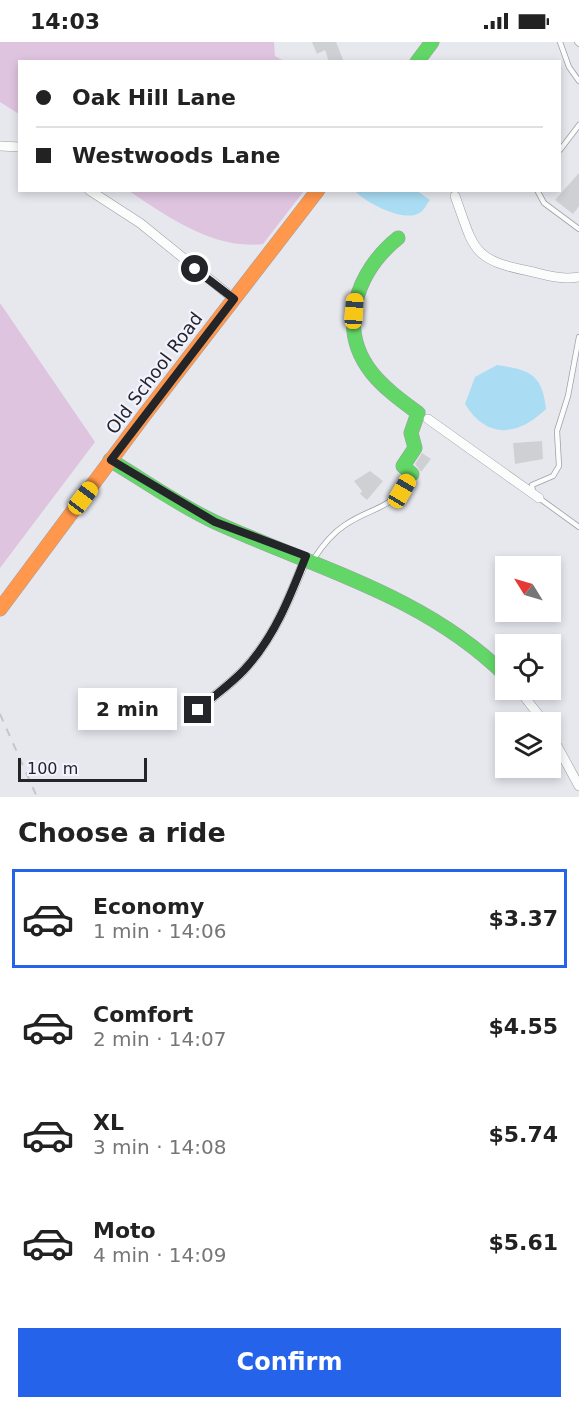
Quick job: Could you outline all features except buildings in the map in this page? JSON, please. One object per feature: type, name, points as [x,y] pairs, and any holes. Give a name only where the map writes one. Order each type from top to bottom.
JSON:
[{"type":"street","points":[[418,60],[432,42]]},
{"type":"street","points":[[0,146],[18,147]]},
{"type":"street","points":[[92,192],[140,223],[234,299]]},
{"type":"street","name":"Old School Road","points":[[0,609],[316,192]]},
{"type":"street","points":[[455,196],[471,241],[492,262],[552,278],[579,277]]},
{"type":"street","points":[[398,238],[380,252],[364,274],[356,294],[354,330],[367,366],[377,378],[418,413],[411,433],[415,448],[403,466],[412,474]]},
{"type":"street","points":[[428,419],[539,498]]},
{"type":"street","points":[[111,460],[215,522],[310,558],[357,579],[446,627],[495,665]]},
{"type":"street","points":[[198,710],[244,670],[257,653],[286,606],[310,558]]},
{"type":"street","points":[[527,700],[536,712]]},
{"type":"street","points":[[561,753],[579,786]]},
{"type":"lane","points":[[560,42],[569,67],[579,81]]},
{"type":"lane","points":[[561,149],[579,125]]},
{"type":"lane","points":[[538,192],[544,203],[579,229]]},
{"type":"lane","points":[[579,337],[568,396],[557,431],[559,466],[553,476],[532,485],[533,493],[579,526]]},
{"type":"lane","points":[[310,558],[346,524],[376,511],[394,499],[412,474]]},
{"type":"shaded area","points":[[0,42],[274,42],[275,56],[282,60],[18,60],[18,113],[0,102]]},
{"type":"shaded area","points":[[131,192],[303,192],[263,244],[245,245],[209,237],[160,211]]},
{"type":"shaded area","points":[[0,303],[95,442],[0,568]]},
{"type":"water","points":[[356,192],[418,192],[430,200],[421,212],[406,215],[386,210]]},
{"type":"water","points":[[497,365],[518,369],[532,376],[541,388],[544,397],[546,409],[525,425],[514,429],[493,429],[483,424],[465,404],[475,377]]},
{"type":"railway","points":[[0,714],[37,797]]},
{"type":"traffic: fast","points":[[418,60],[432,42]]},
{"type":"traffic: fast","points":[[398,238],[384,251],[362,283],[356,301],[355,338],[361,356],[372,373],[388,390],[418,413],[411,433],[415,448],[403,466],[412,474]]},
{"type":"traffic: fast","points":[[110,460],[176,501],[217,523],[369,586],[406,604],[475,648],[495,666]]},
{"type":"traffic: slow","points":[[0,609],[146,413],[316,192]]},
{"type":"route","points":[[195,269],[234,299],[111,460],[215,522],[306,556],[286,606],[257,653],[244,670],[198,710]]}]
